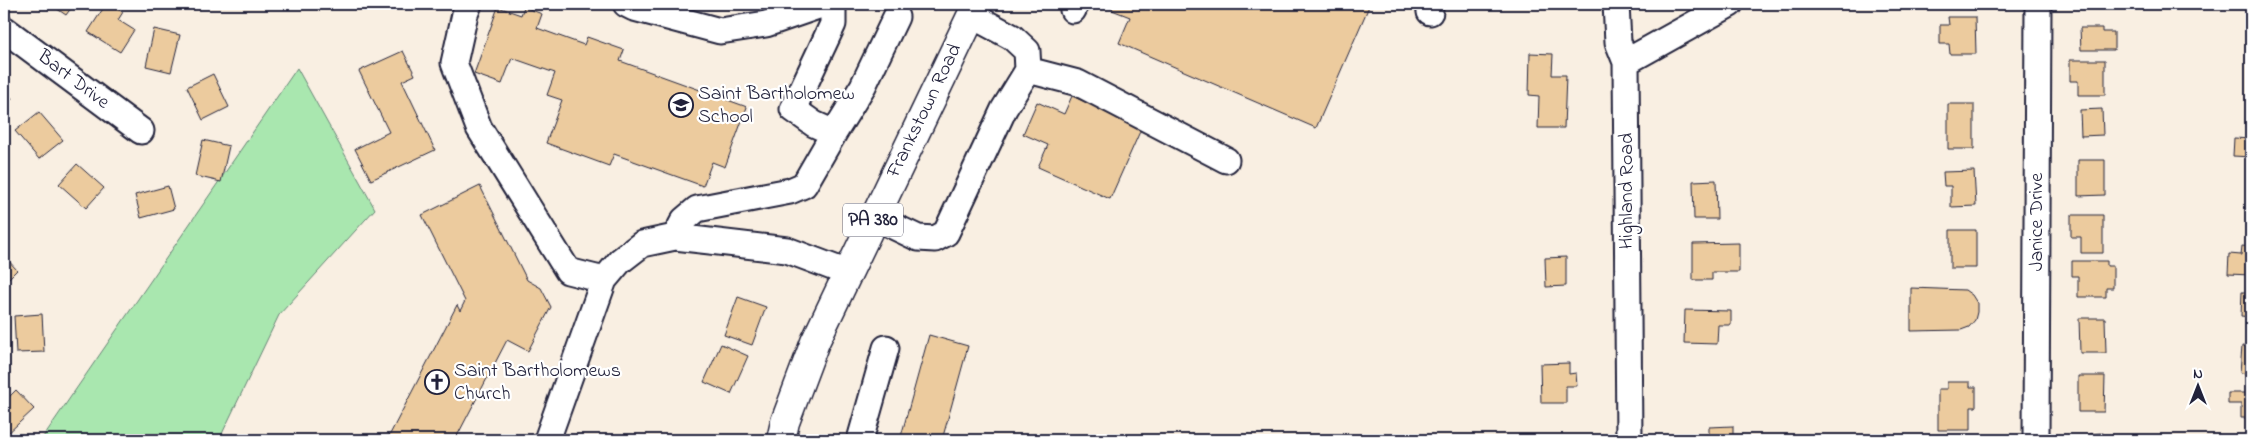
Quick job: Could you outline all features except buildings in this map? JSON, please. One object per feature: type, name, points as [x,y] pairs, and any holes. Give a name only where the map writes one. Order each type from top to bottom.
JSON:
[{"type":"main road","name":"Frankstown Road","points":[[781,440],[788,414],[814,342],[974,10]]},
{"type":"street","points":[[469,4],[454,63],[479,128],[568,271],[604,280]]},
{"type":"street","points":[[626,4],[634,8],[720,30],[766,24],[824,4]]},
{"type":"street","points":[[833,4],[833,24],[794,110],[814,124],[834,133]]},
{"type":"street","name":"Highland Road","points":[[1616,4],[1618,42],[1626,62],[1629,440]]},
{"type":"street","points":[[1626,62],[1730,4]]},
{"type":"street","name":"Janice Drive","points":[[2036,440],[2038,4]]},
{"type":"street","points":[[874,217],[918,238],[935,239],[946,233],[1004,109],[1028,70],[1027,51],[1012,37],[974,10]]},
{"type":"street","points":[[675,237],[684,220],[697,209],[790,191],[804,185],[863,86],[896,17]]},
{"type":"street","name":"Bart Drive","points":[[4,29],[142,131]]},
{"type":"street","points":[[1028,70],[1078,83],[1226,160]]},
{"type":"street","points":[[547,440],[604,280],[620,260],[642,244],[675,237],[787,250],[848,273]]},
{"type":"street","points":[[860,440],[886,348]]},
{"type":"green space","points":[[297,68],[375,209],[279,315],[219,440],[41,440]]},
{"type":"place","name":"Saint Bartholomew School","points":[[681,105]]},
{"type":"place","name":"Saint Bartholomews Church","points":[[437,382]]}]
